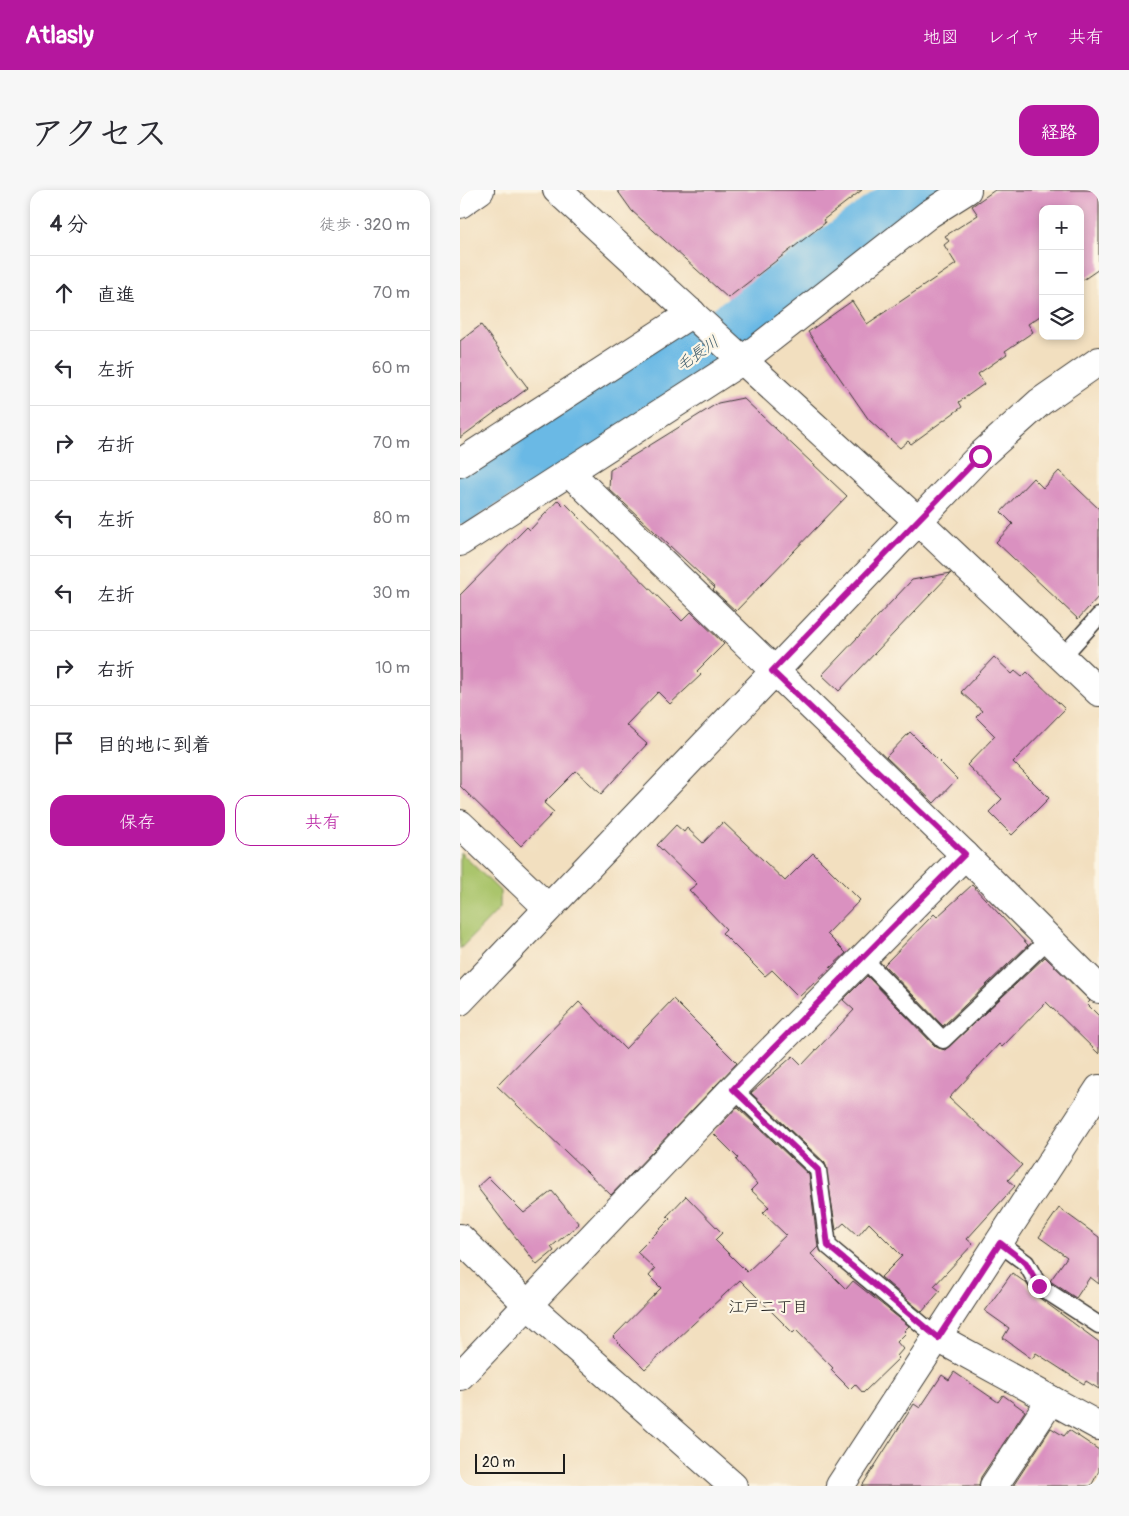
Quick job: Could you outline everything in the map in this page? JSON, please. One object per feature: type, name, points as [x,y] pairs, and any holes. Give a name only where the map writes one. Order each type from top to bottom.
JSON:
[{"type":"street","points":[[460,204],[480,190]]},
{"type":"street","points":[[557,190],[918,520],[1099,692]]},
{"type":"street","points":[[460,542],[570,474],[743,360],[929,214],[967,190]]},
{"type":"street","points":[[460,463],[692,313]]},
{"type":"street","points":[[460,1001],[772,671],[980,456],[1040,402],[1099,361]]},
{"type":"street","points":[[570,474],[772,671],[965,854],[1099,989]]},
{"type":"street","points":[[460,824],[548,908]]},
{"type":"street","points":[[460,1376],[733,1089],[864,959],[965,854]]},
{"type":"street","points":[[840,1486],[1099,1089]]},
{"type":"street","points":[[460,1238],[528,1305],[733,1486]]},
{"type":"street","points":[[938,1338],[1099,1426]]},
{"type":"street","points":[[994,1486],[1050,1400]]},
{"type":"lane","points":[[1062,657],[1099,616]]},
{"type":"lane","points":[[864,959],[943,1040],[1049,939]]},
{"type":"lane","points":[[733,1089],[818,1170],[828,1246],[938,1338]]},
{"type":"lane","points":[[1000,1243],[1026,1263],[1039,1286],[1099,1326]]},
{"type":"green space","points":[[460,852],[500,891],[500,908],[460,949]]},
{"type":"building","points":[[617,190],[862,190],[823,220],[825,223],[728,298],[632,211]]},
{"type":"building","points":[[995,190],[1099,190],[1099,269],[1084,279],[1084,205],[1039,205],[1039,317],[1028,324],[1033,332],[1005,351],[1007,354],[978,374],[984,384],[959,402],[962,407],[911,444],[908,441],[900,448],[869,420],[808,332],[852,301],[867,324],[956,264],[944,245],[949,241],[945,236],[978,215],[972,206]]},
{"type":"building","points":[[481,325],[528,388],[460,438],[460,341]]},
{"type":"building","points":[[743,398],[847,496],[736,611],[713,590],[715,588],[609,489],[610,470],[718,403]]},
{"type":"building","points":[[1059,471],[1099,509],[1099,596],[1078,619],[996,542],[1013,524],[1001,512],[1033,478],[1043,488]]},
{"type":"building","points":[[558,500],[564,506],[566,504],[682,621],[691,612],[724,644],[697,671],[701,675],[670,704],[658,692],[626,725],[647,744],[601,794],[576,771],[544,803],[554,812],[521,846],[460,786],[460,595],[527,527],[530,530]]},
{"type":"building","points":[[951,573],[839,691],[822,675],[912,580]]},
{"type":"building","points":[[994,657],[1012,674],[1015,671],[1022,677],[1027,672],[1065,709],[1013,762],[1049,798],[1012,835],[989,812],[1002,799],[967,765],[995,736],[976,717],[982,711],[961,692]]},
{"type":"building","points":[[910,732],[957,779],[934,803],[886,757]]},
{"type":"building","points":[[723,822],[785,881],[813,853],[860,900],[827,934],[846,953],[799,997],[772,970],[765,976],[722,933],[726,929],[689,890],[697,884],[657,845],[676,825],[684,832],[687,828],[703,843]]},
{"type":"building","points":[[972,885],[1028,945],[943,1026],[884,965],[934,914],[937,917]]},
{"type":"building","points":[[1045,957],[1090,1001],[1087,1004],[1099,1016],[1099,1054],[1046,1002],[1002,1047],[999,1044],[949,1098],[1022,1165],[1008,1180],[1015,1186],[967,1239],[973,1244],[934,1286],[940,1291],[922,1312],[881,1277],[902,1256],[869,1223],[858,1236],[844,1223],[836,1230],[825,1163],[751,1093],[793,1056],[802,1065],[854,1010],[843,1000],[867,976],[936,1047],[945,1050]]},
{"type":"building","points":[[673,999],[737,1063],[611,1195],[497,1086],[579,1002],[625,1049]]},
{"type":"building","points":[[737,1107],[809,1175],[818,1247],[811,1254],[846,1289],[853,1281],[909,1326],[904,1331],[906,1333],[897,1342],[903,1349],[897,1356],[899,1358],[863,1393],[855,1384],[850,1389],[831,1370],[833,1368],[796,1330],[793,1333],[740,1280],[645,1369],[613,1337],[661,1288],[649,1276],[655,1269],[637,1252],[670,1219],[667,1216],[686,1196],[722,1233],[715,1240],[747,1272],[786,1235],[763,1213],[769,1207],[751,1190],[757,1184],[736,1160],[738,1158],[713,1133]]},
{"type":"building","points":[[488,1177],[524,1213],[552,1191],[579,1224],[551,1247],[554,1251],[537,1265],[477,1187]]},
{"type":"building","points":[[1059,1208],[1099,1237],[1099,1284],[1090,1277],[1076,1298],[1050,1281],[1067,1257],[1039,1237]]},
{"type":"building","points":[[1012,1273],[1026,1283],[1034,1294],[1099,1342],[1099,1389],[1086,1381],[1084,1384],[1036,1353],[1032,1359],[1003,1338],[1009,1328],[985,1311]]},
{"type":"building","points":[[954,1372],[998,1402],[1003,1395],[1025,1411],[981,1477],[979,1486],[862,1486],[914,1404],[920,1408],[942,1375],[949,1380]]},
{"type":"building","points":[[1051,1428],[1064,1436],[1069,1430],[1099,1450],[1099,1471],[1091,1486],[1013,1486]]},
{"type":"waterway","name":"毛長川","points":[[460,497],[467,491],[684,363],[921,190]]},
{"type":"district","name":"江戸二丁目","points":[[768,1306]]},
{"type":"route","points":[[980,456],[772,671],[965,854],[864,959],[733,1089],[818,1170],[828,1246],[938,1338],[1000,1243],[1026,1263],[1039,1286]]}]
